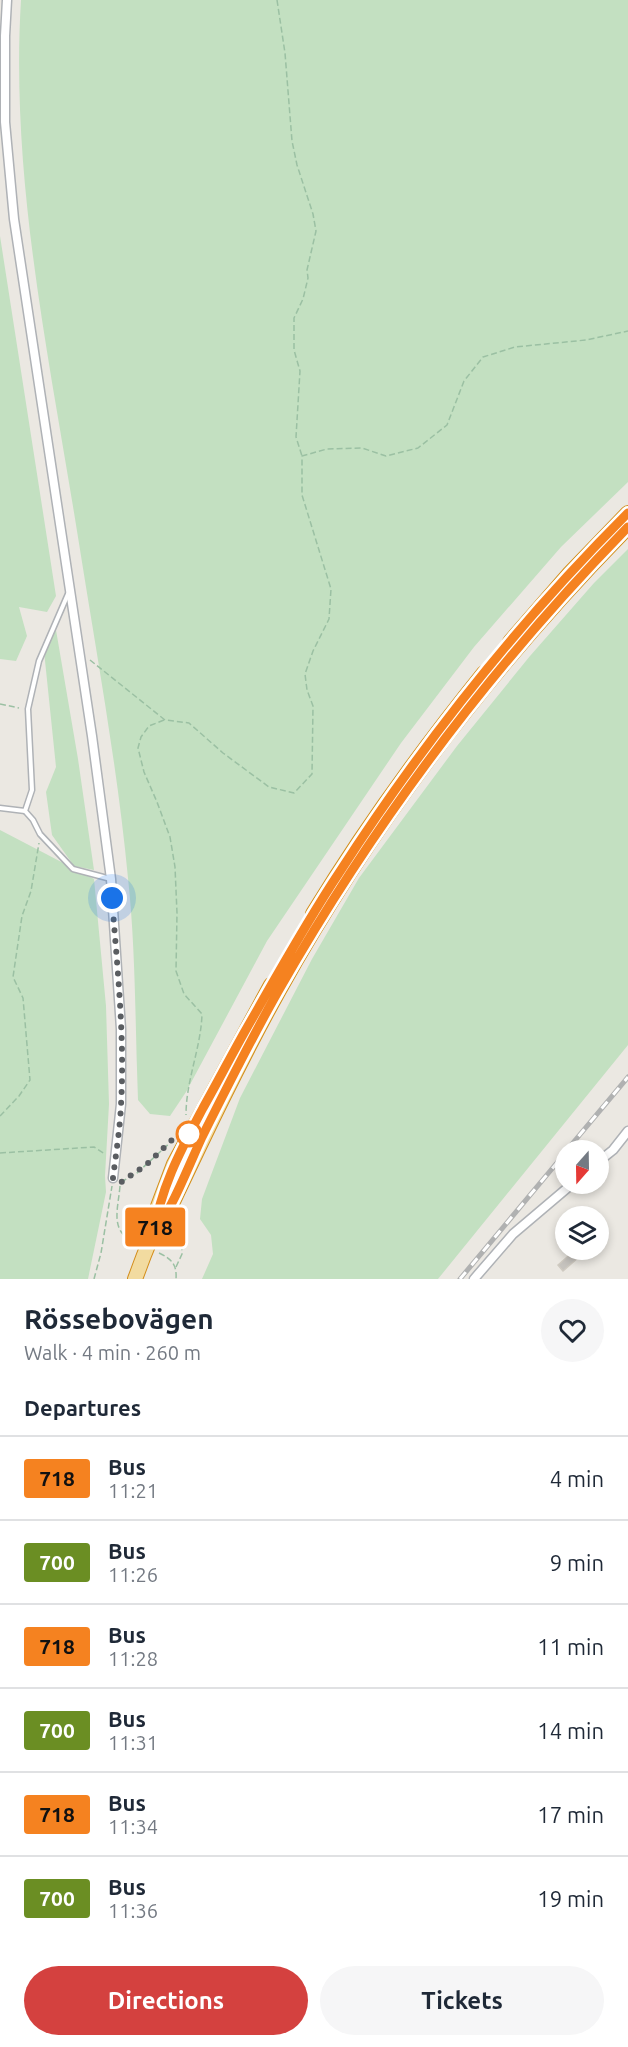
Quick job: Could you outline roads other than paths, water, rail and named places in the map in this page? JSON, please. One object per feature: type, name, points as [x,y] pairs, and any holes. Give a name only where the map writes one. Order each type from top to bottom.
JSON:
[{"type":"highway","points":[[154,1234],[157,1209],[174,1164],[189,1134],[271,985],[337,874],[449,716],[537,610],[628,513]]},
{"type":"highway","points":[[135,1279],[154,1234],[168,1214],[203,1136],[279,989],[378,831],[418,773],[512,654],[628,527]]},
{"type":"street","points":[[7,0],[4,36],[5,122],[13,208],[111,879],[121,1029],[121,1104],[113,1178]]},
{"type":"street","points":[[609,1153],[628,1131]]},
{"type":"street","points":[[474,1279],[513,1234],[560,1194]]},
{"type":"lane","points":[[25,810],[32,790],[28,709],[39,661],[70,591]]},
{"type":"lane","points":[[0,808],[25,810],[40,834],[73,869],[111,879]]},
{"type":"railway","points":[[575,1140],[628,1077]]},
{"type":"railway","points":[[460,1279],[555,1165]]}]
